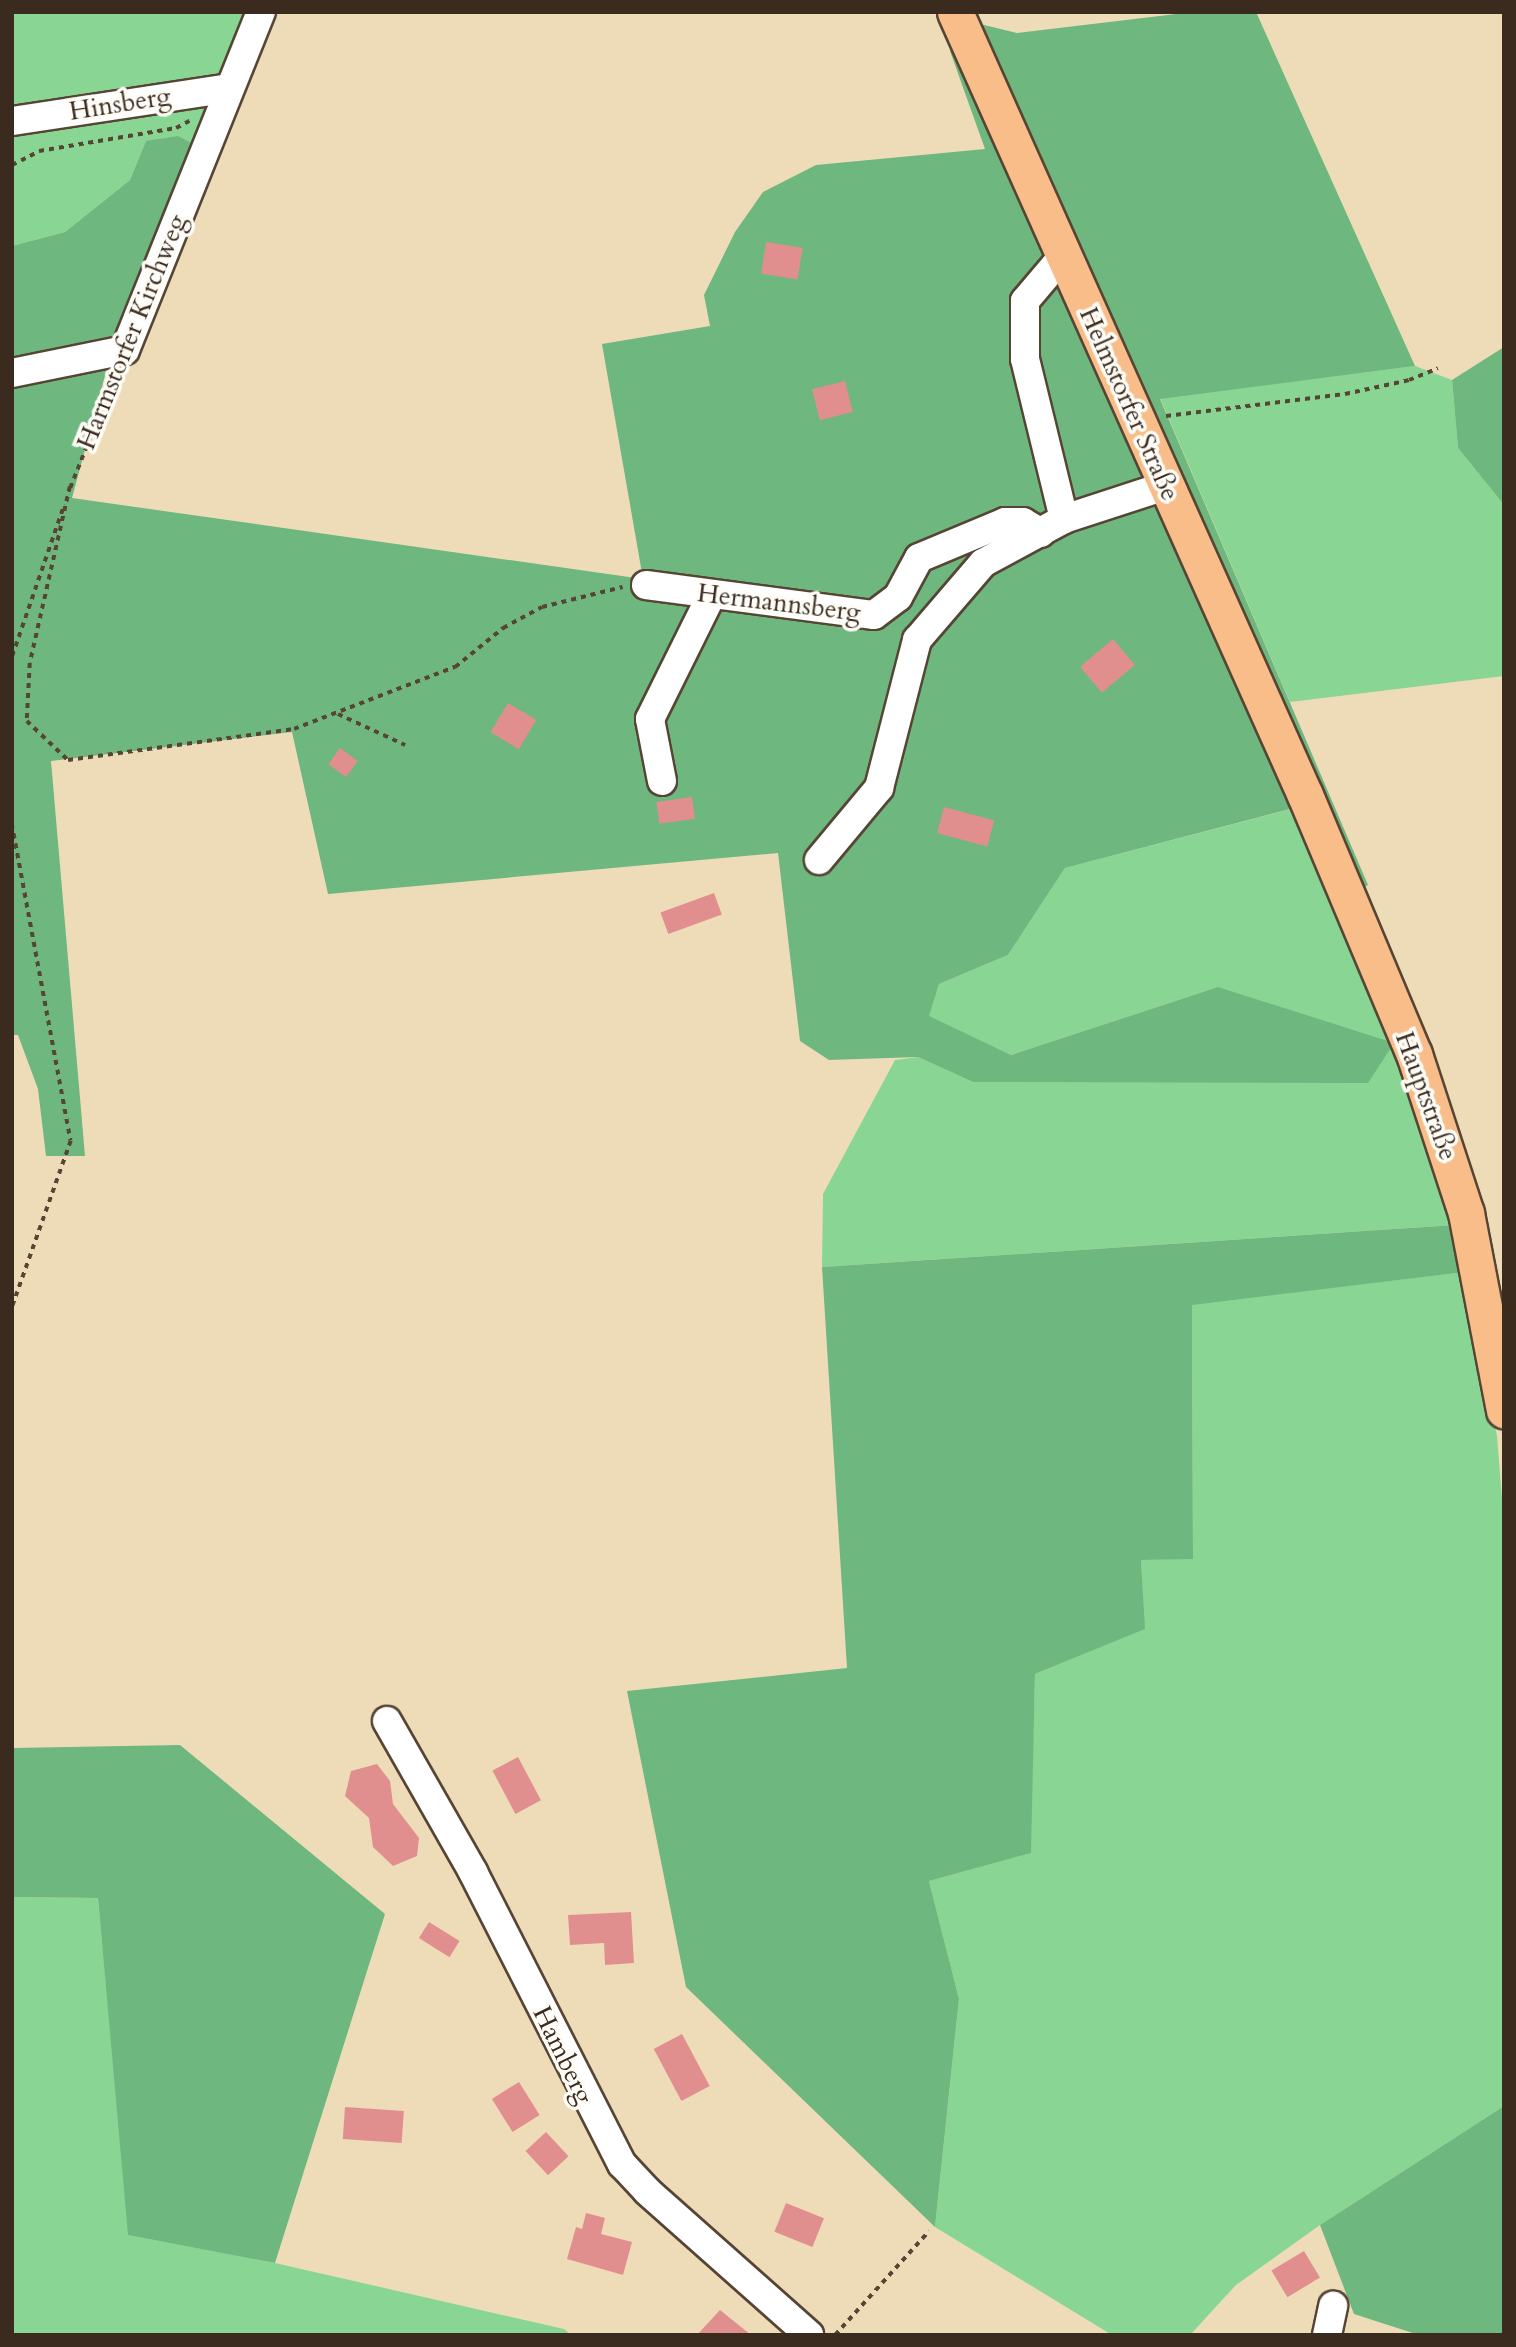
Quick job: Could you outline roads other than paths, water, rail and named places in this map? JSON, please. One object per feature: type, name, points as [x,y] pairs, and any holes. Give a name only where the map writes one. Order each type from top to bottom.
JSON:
[{"type":"main road","name":"Helmstorfer Straße","points":[[955,12],[1305,795]]},
{"type":"main road","name":"Hauptstraße","points":[[1305,795],[1414,1054],[1441,1134],[1469,1226],[1504,1410]]},
{"type":"street","name":"Harmstorfer Kirchweg","points":[[12,373],[125,350],[219,89],[261,12]]},
{"type":"street","name":"Hinsberg","points":[[12,121],[219,89]]},
{"type":"street","points":[[1053,526],[1025,359],[1025,301],[1063,256]]},
{"type":"street","points":[[819,860],[879,788],[917,640],[983,563],[1053,526],[1165,486]]},
{"type":"street","name":"Hermannsberg","points":[[646,585],[711,596],[874,615],[898,597],[919,558],[1005,523],[1023,522],[1053,526]]},
{"type":"street","points":[[662,781],[650,719],[711,596]]},
{"type":"street","name":"Hamberg","points":[[387,1721],[473,1872],[622,2164],[647,2192],[809,2335]]},
{"type":"street","points":[[1327,2335],[1333,2306]]}]
